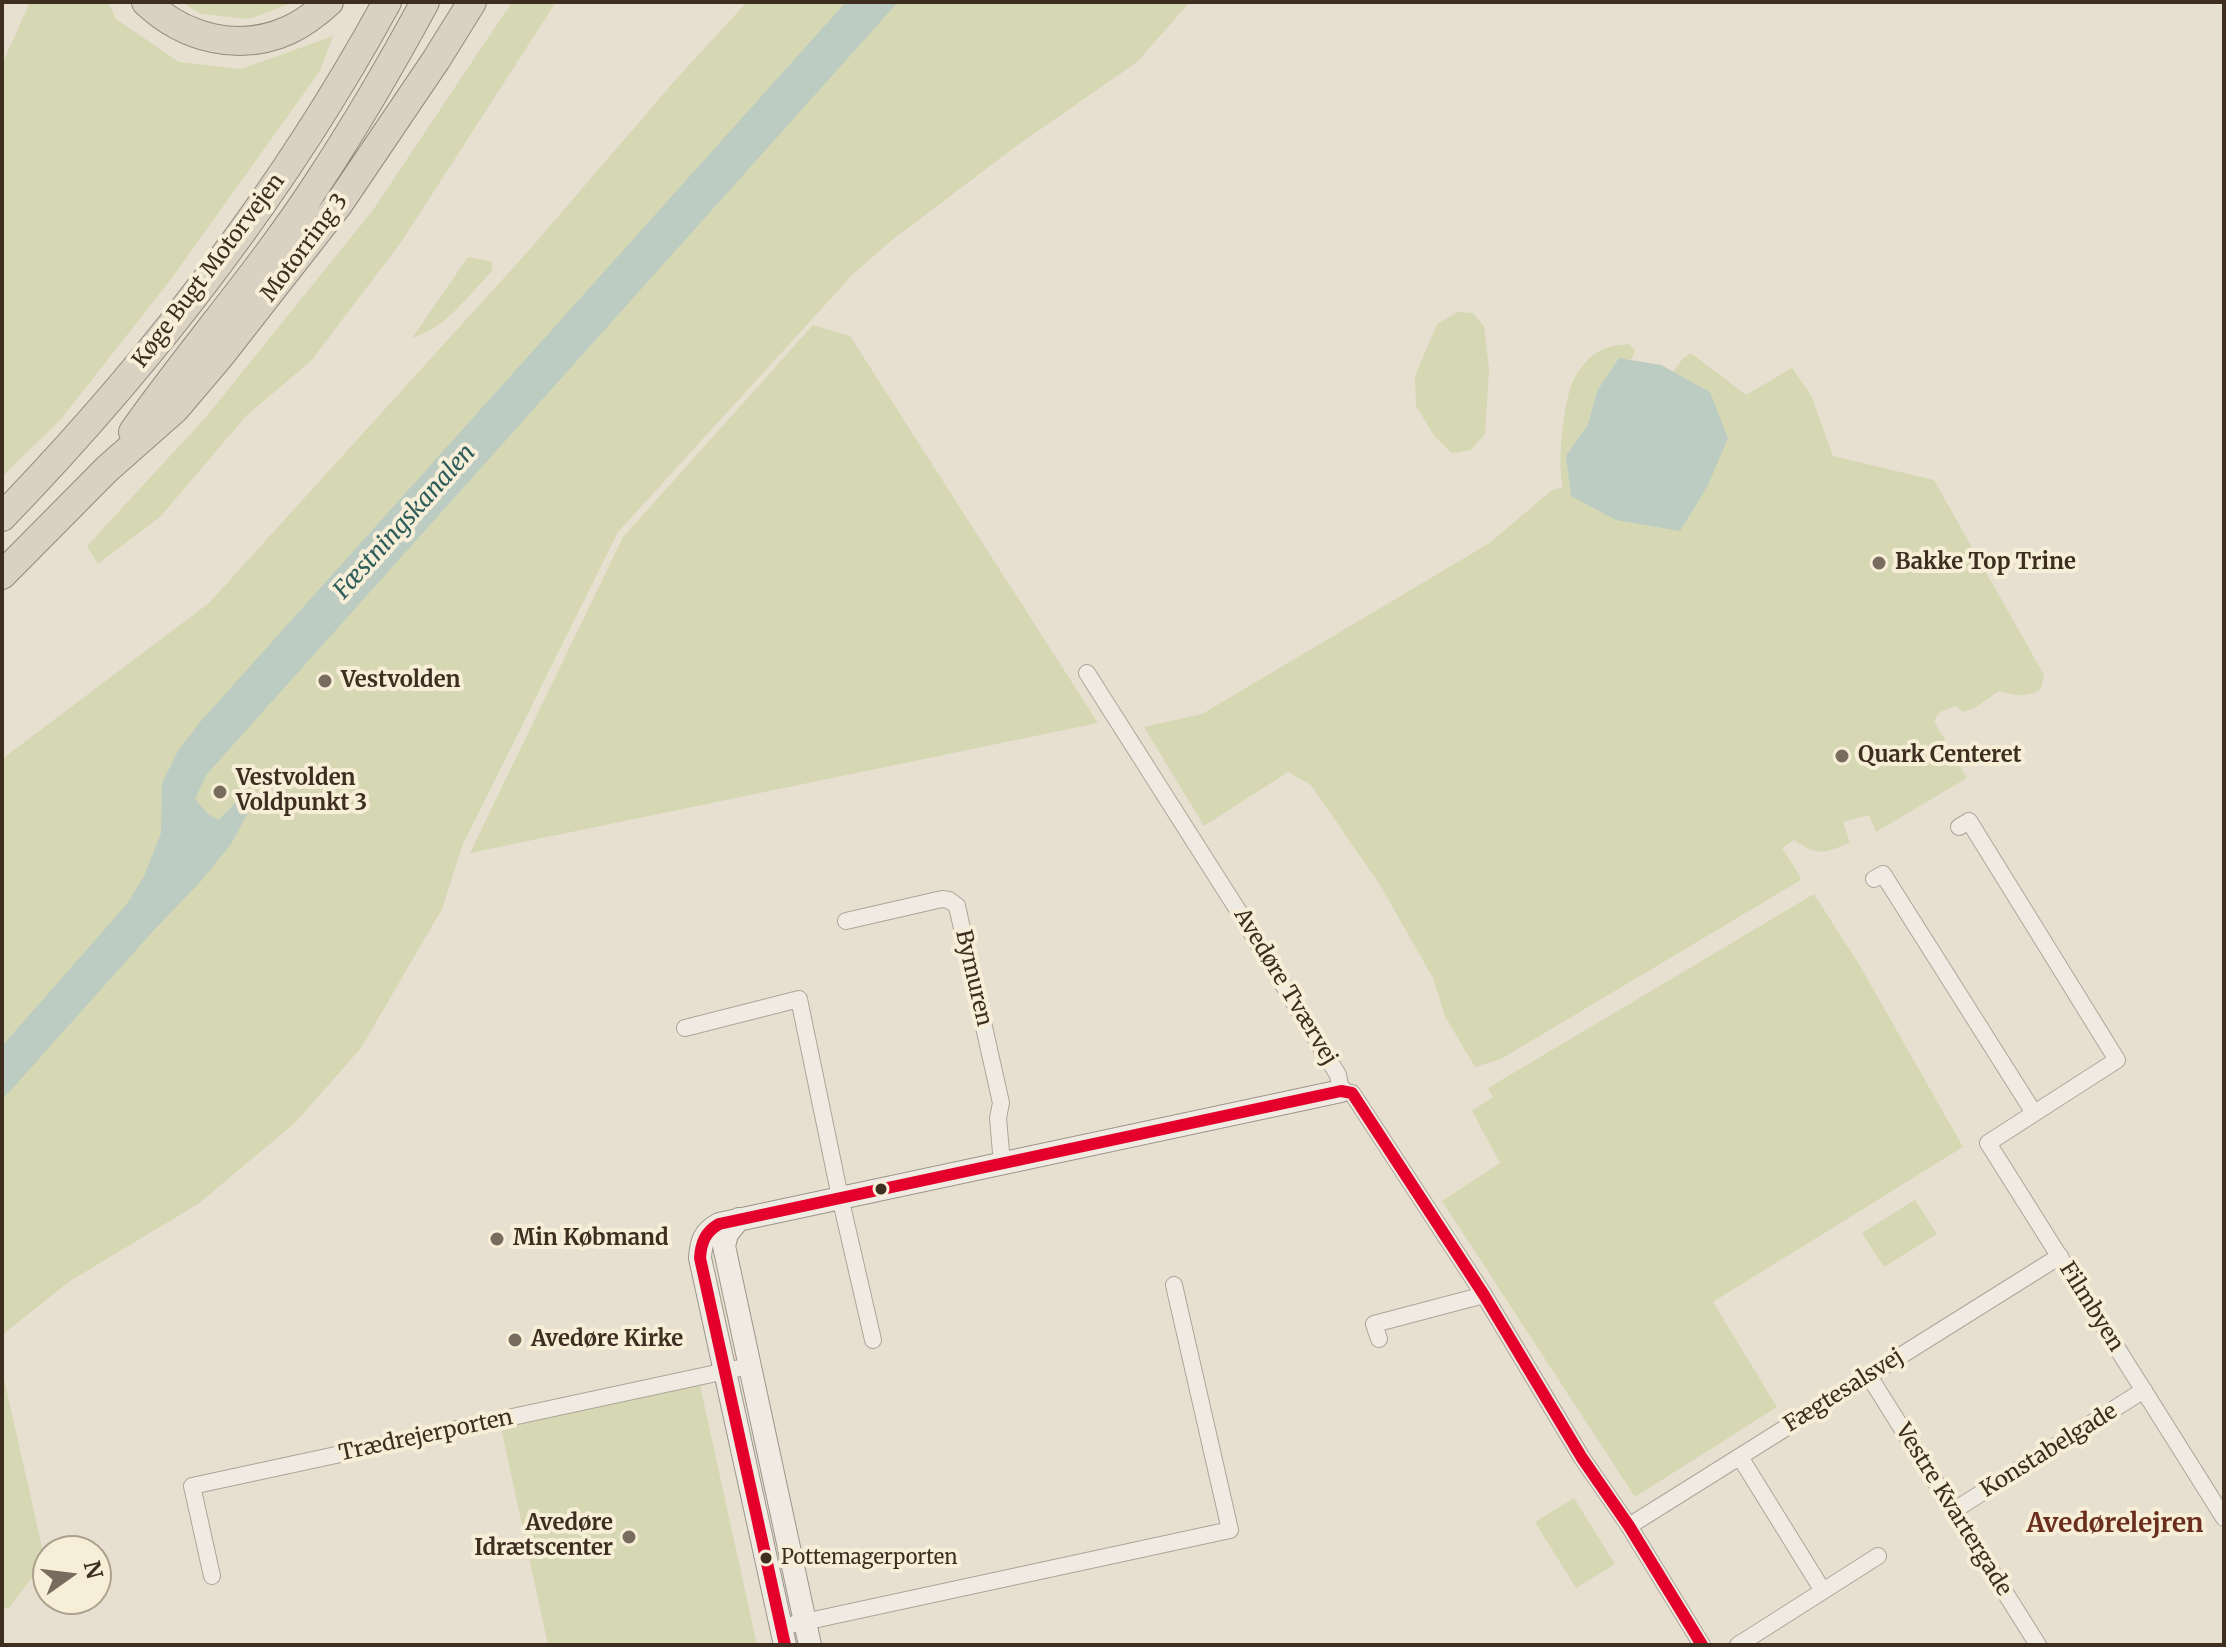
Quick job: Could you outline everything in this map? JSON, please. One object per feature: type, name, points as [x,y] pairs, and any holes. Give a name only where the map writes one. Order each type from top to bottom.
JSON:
[{"type":"highway","points":[[146,2],[161,16],[188,31],[218,40],[254,41],[288,31],[329,2]]},
{"type":"highway","name":"Køge Bugt Motorvejen","points":[[2,517],[133,373],[204,285],[323,112],[387,2]]},
{"type":"highway","name":"Køge Bugt Motorvejen","points":[[107,469],[318,183],[394,60],[425,2]]},
{"type":"highway","name":"Motorring 3","points":[[107,469],[175,409],[271,293],[338,205],[472,2]]},
{"type":"highway","points":[[2,575],[107,469]]},
{"type":"street","name":"Avedøre Tværvej","points":[[1087,673],[1239,912],[1338,1075],[1341,1091],[1352,1093],[1484,1295],[1582,1458],[1629,1526],[1702,1645]]},
{"type":"street","name":"Filmbyen","points":[[1959,827],[1969,821],[2117,1060],[1988,1143],[2224,1518]]},
{"type":"street","points":[[1874,879],[1883,874],[2034,1113]]},
{"type":"street","name":"Bymuren","points":[[846,921],[942,899],[957,906],[1001,1103],[998,1118],[1002,1164]]},
{"type":"street","points":[[685,1028],[799,999],[873,1340]]},
{"type":"street","points":[[1174,1285],[1230,1530],[805,1622],[783,1636],[700,1258],[704,1236],[714,1227],[739,1219],[1341,1091]]},
{"type":"street","points":[[739,1219],[727,1234],[724,1246],[810,1645]]},
{"type":"street","name":"Fægtesalsvej","points":[[1629,1526],[2060,1256]]},
{"type":"street","points":[[1379,1339],[1374,1324],[1484,1295]]},
{"type":"street","name":"Trædrejerporten","points":[[212,1576],[192,1486],[749,1366]]},
{"type":"street","name":"Vestre Kvartergade","points":[[1869,1376],[2038,1645]]},
{"type":"street","name":"Konstabelgade","points":[[1953,1511],[2144,1390]]},
{"type":"street","points":[[1740,1457],[1823,1591]]},
{"type":"street","points":[[1738,1645],[1878,1556]]},
{"type":"green space","points":[[30,2],[108,2],[116,19],[179,62],[241,69],[333,36],[320,71],[172,278],[61,419],[2,477],[2,64]]},
{"type":"green space","points":[[182,2],[295,2],[249,19],[201,14]]},
{"type":"green space","points":[[512,2],[556,2],[402,241],[311,361],[246,416],[161,516],[98,564],[87,546],[206,417],[373,210]]},
{"type":"green space","name":"Vestvolden","points":[[747,2],[1190,2],[1137,62],[1015,147],[892,240],[855,272],[618,532],[463,844],[442,909],[361,1048],[296,1122],[198,1204],[70,1281],[2,1335],[2,759],[209,603],[531,248]]},
{"type":"green space","points":[[468,257],[492,262],[492,271],[446,319],[412,338]]},
{"type":"green space","points":[[1458,312],[1473,313],[1484,326],[1489,368],[1485,434],[1471,450],[1452,453],[1435,437],[1416,406],[1415,376],[1437,324]]},
{"type":"green space","points":[[813,325],[850,336],[1098,723],[470,853],[623,537]]},
{"type":"green space","points":[[1629,344],[1635,351],[1631,360],[1619,359],[1597,391],[1588,424],[1566,456],[1710,392],[1673,372],[1691,353],[1746,395],[1792,368],[1812,397],[1833,456],[1934,480],[2044,675],[2041,689],[2030,694],[2015,695],[1999,691],[1964,712],[1955,706],[1940,712],[1934,721],[1967,778],[1876,832],[1869,815],[1843,822],[1850,843],[1821,852],[1794,840],[1782,848],[1801,878],[1799,881],[1501,1059],[1475,1067],[1445,1016],[1433,978],[1380,885],[1311,785],[1288,772],[1204,826],[1144,727],[1202,714],[1488,544],[1551,491],[1563,487],[1562,436],[1572,382],[1593,355],[1610,347]]},
{"type":"green space","points":[[1814,894],[1860,966],[1963,1147],[1713,1302],[1777,1407],[1635,1497],[1442,1201],[1500,1163],[1472,1111],[1493,1097],[1488,1088]]},
{"type":"green space","points":[[1915,1200],[1937,1234],[1884,1267],[1862,1233]]},
{"type":"green space","points":[[2,1370],[39,1535],[32,1535],[32,1577],[9,1608],[2,1609]]},
{"type":"green space","name":"Avedøre Idrætscenter","points":[[700,1385],[757,1645],[548,1645],[501,1428]]},
{"type":"green space","points":[[1574,1498],[1615,1564],[1576,1588],[1535,1522]]},
{"type":"water","name":"Fæstningskanalen","points":[[846,2],[898,2],[207,774],[195,799],[208,814],[219,820],[237,801],[250,809],[231,844],[2,1100],[2,1046],[127,904],[144,876],[161,833],[162,783],[178,751],[201,721]]},
{"type":"water","points":[[1619,358],[1661,365],[1710,392],[1728,438],[1707,487],[1680,531],[1616,520],[1571,496],[1566,456],[1588,424],[1597,391]]},
{"type":"transit line","points":[[785,1645],[700,1258],[710,1231],[719,1224],[1341,1091],[1352,1093],[1484,1295],[1582,1458],[1629,1526],[1702,1645]]},
{"type":"place","name":"Bakke Top Trine","points":[[1879,563]]},
{"type":"place","name":"Vestvolden","points":[[325,681]]},
{"type":"place","name":"Quark Centeret","points":[[1842,756]]},
{"type":"place","name":"Vestvolden Voldpunkt 3","points":[[220,792]]},
{"type":"place","name":"Min Købmand","points":[[497,1239]]},
{"type":"place","name":"Avedøre Kirke","points":[[515,1340]]},
{"type":"place","name":"Avedøre Idrætscenter","points":[[629,1537]]},
{"type":"place","name":"Pottemagerporten","points":[[766,1558]]},
{"type":"district","name":"Avedørelejren","points":[[2115,1525]]}]
